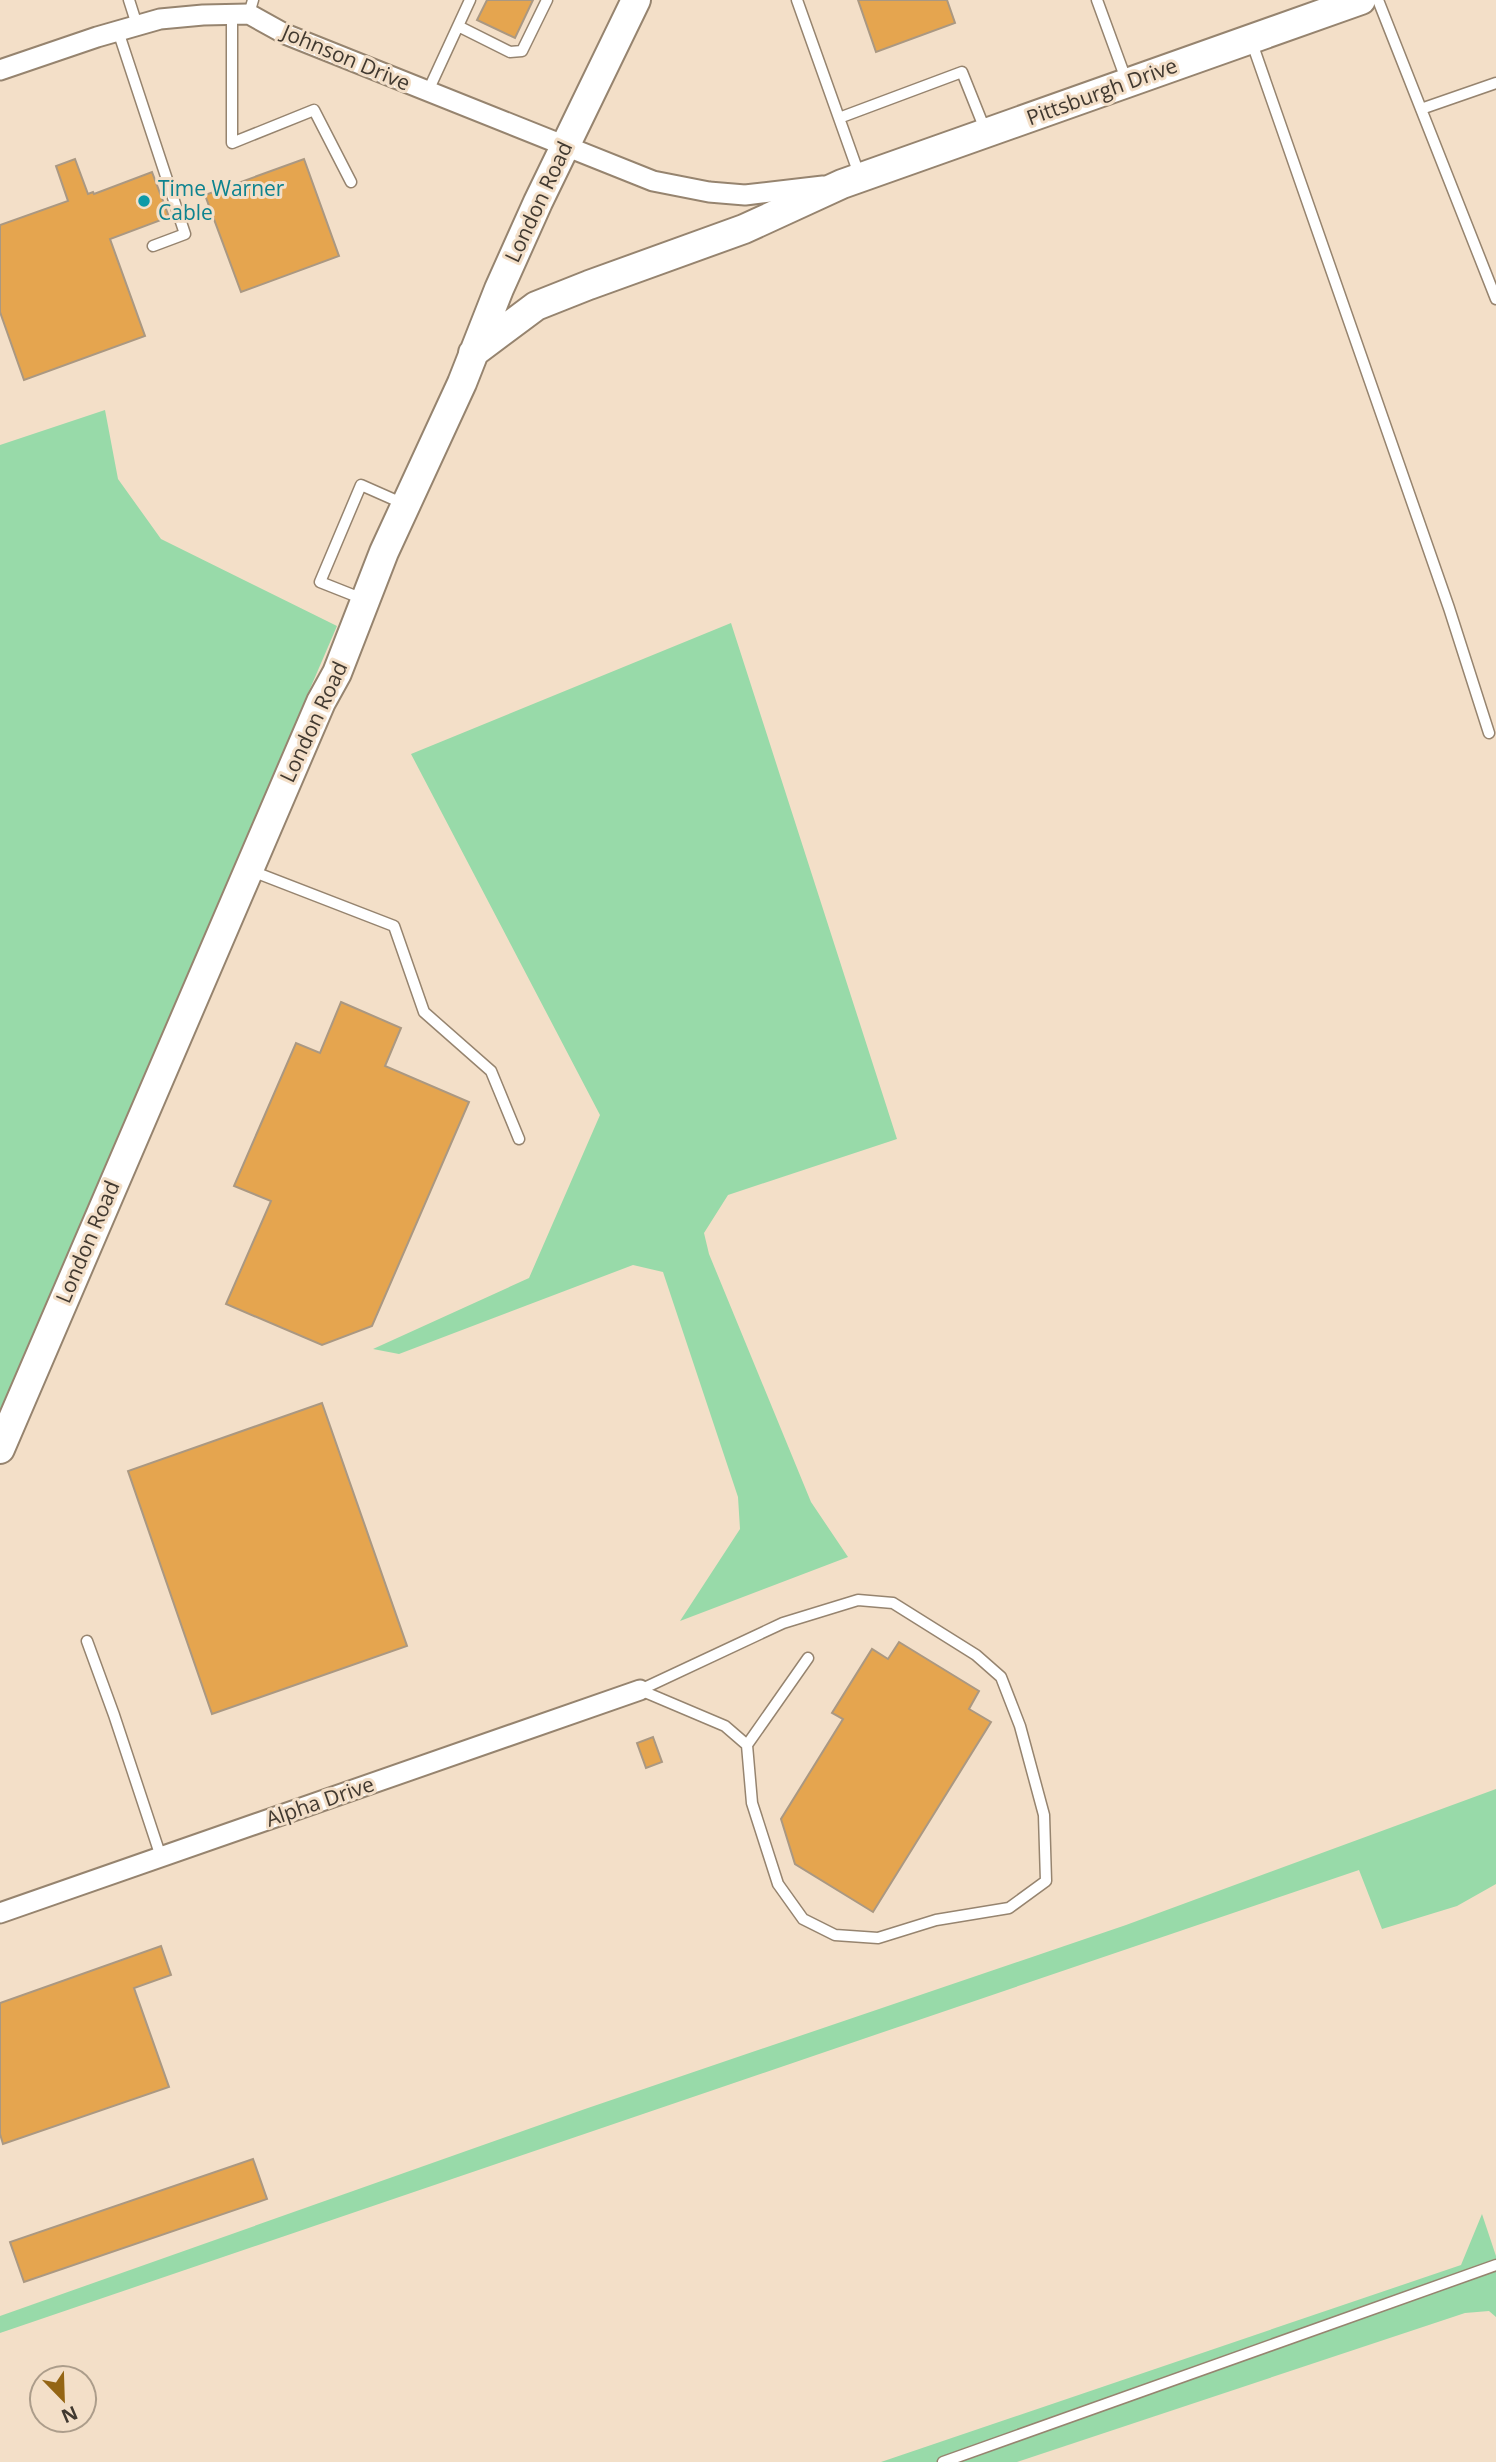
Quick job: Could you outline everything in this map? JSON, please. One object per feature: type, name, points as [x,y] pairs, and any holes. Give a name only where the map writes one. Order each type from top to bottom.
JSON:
[{"type":"street","name":"London Road","points":[[0,1449],[248,870],[321,702],[337,673],[499,289],[636,0]]},
{"type":"street","name":"Pittsburgh Drive","points":[[473,353],[536,306],[744,229],[851,181],[1361,0]]},
{"type":"street","points":[[0,70],[160,19],[245,9]]},
{"type":"street","name":"Johnson Drive","points":[[245,9],[285,34],[565,147]]},
{"type":"street","name":"Pittsburgh Drive","points":[[565,147],[653,181],[709,192],[745,195],[851,181]]},
{"type":"street","name":"Alpha Drive","points":[[0,1913],[640,1690]]},
{"type":"lane","points":[[129,0],[137,25]]},
{"type":"lane","points":[[427,92],[470,0]]},
{"type":"lane","points":[[458,26],[510,52],[522,51],[547,0]]},
{"type":"lane","points":[[797,0],[839,118],[851,181]]},
{"type":"lane","points":[[1097,0],[1127,83]]},
{"type":"lane","points":[[1378,0],[1496,299]]},
{"type":"lane","points":[[245,9],[232,143],[314,110],[351,181]]},
{"type":"lane","points":[[118,31],[185,233],[153,246]]},
{"type":"lane","points":[[1251,39],[1449,608],[1489,733]]},
{"type":"lane","points":[[839,118],[962,72],[986,133]]},
{"type":"lane","points":[[1421,109],[1496,83]]},
{"type":"lane","points":[[366,600],[320,582],[361,485],[406,505]]},
{"type":"lane","points":[[248,870],[394,926],[424,1012],[491,1071],[519,1139]]},
{"type":"lane","points":[[640,1690],[783,1623],[858,1600],[893,1603],[976,1655],[1002,1678],[1020,1726],[1044,1815],[1046,1881],[1009,1908],[936,1920],[878,1938],[835,1936],[803,1919],[778,1884],[752,1803],[747,1745],[808,1658]]},
{"type":"lane","points":[[87,1641],[161,1857]]},
{"type":"lane","points":[[640,1690],[725,1726],[747,1745]]},
{"type":"lane","points":[[943,2462],[1496,2265]]},
{"type":"green space","points":[[105,410],[118,479],[161,539],[337,626],[0,1410],[0,445]]},
{"type":"green space","points":[[731,623],[897,1139],[728,1195],[704,1233],[709,1254],[811,1502],[848,1557],[680,1621],[740,1529],[738,1497],[663,1272],[633,1265],[399,1354],[373,1349],[529,1278],[600,1115],[411,754]]},
{"type":"green space","points":[[1496,1789],[1496,1884],[1457,1906],[1382,1929],[1359,1870],[0,2333],[0,2316],[585,2109],[1126,1925]]},
{"type":"green space","points":[[1482,2214],[1496,2256],[1496,2317],[1489,2311],[1465,2313],[1017,2462],[881,2462],[1461,2265]]},
{"type":"building","points":[[487,0],[533,0],[515,38],[477,20]]},
{"type":"building","points":[[858,0],[947,0],[955,23],[876,52]]},
{"type":"building","points":[[75,159],[88,194],[152,172],[169,217],[110,239],[145,336],[24,380],[0,312],[0,225],[68,201],[56,166]]},
{"type":"building","points":[[304,159],[339,256],[241,292],[205,195]]},
{"type":"building","points":[[341,1002],[401,1028],[385,1066],[469,1102],[372,1326],[322,1345],[226,1304],[271,1201],[234,1186],[296,1043],[320,1053]]},
{"type":"building","points":[[322,1403],[407,1646],[212,1714],[128,1471]]},
{"type":"building","points":[[899,1642],[979,1691],[969,1709],[991,1722],[873,1912],[795,1864],[781,1819],[843,1719],[832,1713],[872,1649],[888,1659]]},
{"type":"building","points":[[653,1737],[662,1762],[646,1768],[637,1743]]},
{"type":"building","points":[[161,1946],[171,1975],[134,1988],[169,2087],[3,2144],[0,2134],[0,2003]]},
{"type":"building","points":[[253,2159],[267,2199],[24,2282],[10,2242]]},
{"type":"place","name":"Time Warner Cable","points":[[144,201]]}]
